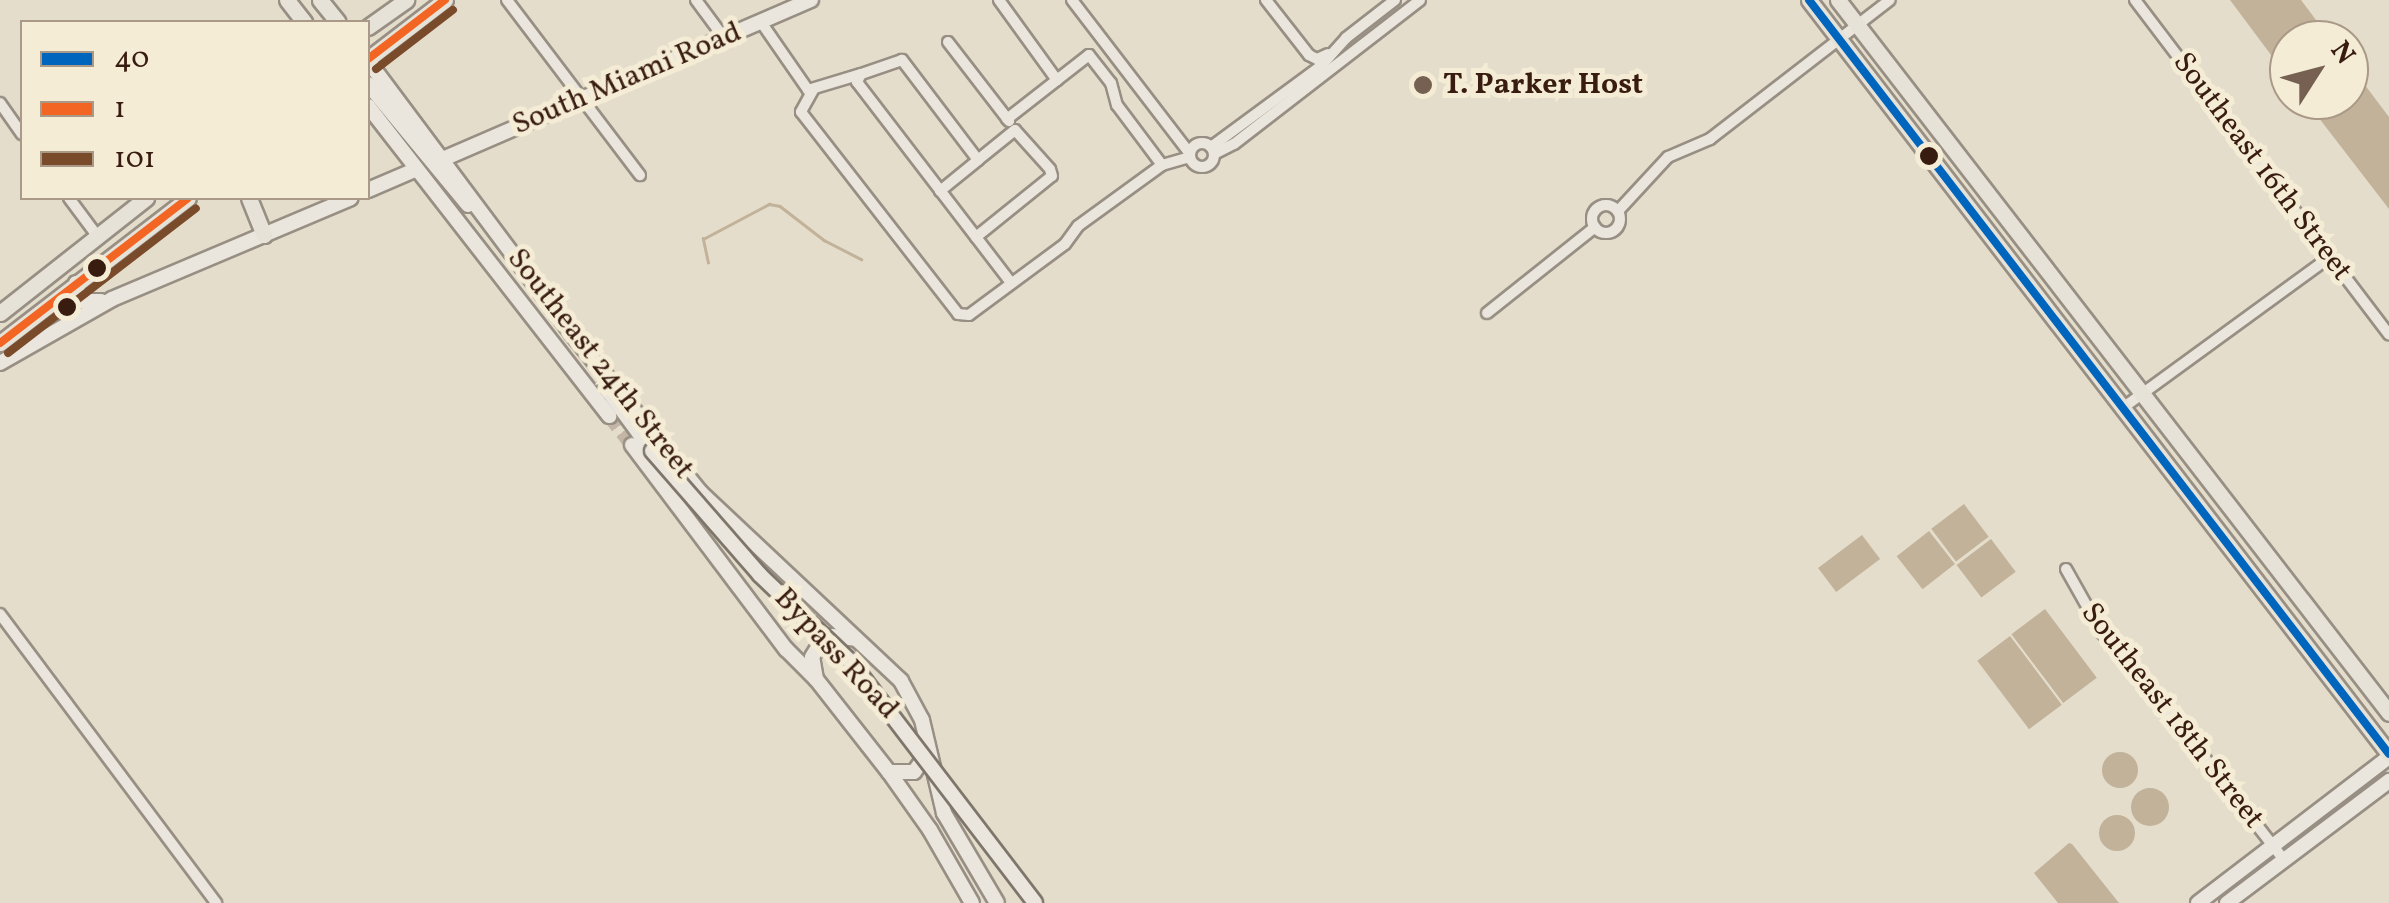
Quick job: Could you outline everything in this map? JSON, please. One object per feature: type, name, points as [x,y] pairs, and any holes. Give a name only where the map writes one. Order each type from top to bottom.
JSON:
[{"type":"main road","points":[[287,0],[302,20]]},
{"type":"main road","points":[[320,0],[336,20]]},
{"type":"main road","points":[[370,26],[406,0]]},
{"type":"main road","points":[[370,58],[445,0]]},
{"type":"main road","points":[[1809,0],[2389,756]]},
{"type":"main road","points":[[1838,0],[2389,713]]},
{"type":"main road","points":[[1940,169],[1980,184]]},
{"type":"main road","points":[[1958,192],[1974,191],[1999,209]]},
{"type":"main road","points":[[0,313],[144,200]]},
{"type":"main road","points":[[0,343],[185,200]]},
{"type":"main road","points":[[249,200],[264,235]]},
{"type":"main road","points":[[76,282],[97,248],[98,237]]},
{"type":"main road","points":[[2259,584],[2290,610],[2312,617]]},
{"type":"street","points":[[507,0],[640,175]]},
{"type":"street","points":[[696,0],[724,38]]},
{"type":"street","name":"South Miami Road","points":[[443,158],[811,0]]},
{"type":"street","points":[[999,0],[1057,80]]},
{"type":"street","points":[[1072,0],[1196,165],[1204,166],[1212,150],[1395,0]]},
{"type":"street","points":[[1266,0],[1309,55],[1318,59],[1338,48]]},
{"type":"street","points":[[978,160],[902,60],[813,90],[801,112],[958,314],[970,315],[1065,244],[1078,226],[1162,165],[1190,156],[1197,144],[1212,150],[1234,144],[1406,4],[1420,0]]},
{"type":"street","points":[[1618,211],[1668,157],[1710,139],[1890,0]]},
{"type":"street","name":"Southeast 16th Street","points":[[2134,0],[2389,335]]},
{"type":"street","points":[[761,22],[813,90]]},
{"type":"street","points":[[948,42],[1052,176],[976,237]]},
{"type":"street","points":[[1007,119],[1089,55],[1112,83],[1117,105],[1162,165]]},
{"type":"street","name":"Southeast 24th Street","points":[[370,63],[574,335],[700,493],[902,681],[922,720],[944,813],[997,903]]},
{"type":"street","points":[[860,74],[857,82],[1012,284]]},
{"type":"street","points":[[370,87],[443,180],[500,237]]},
{"type":"street","points":[[0,103],[20,131]]},
{"type":"street","name":"Southeast 24th Street","points":[[370,109],[617,415]]},
{"type":"street","points":[[940,191],[1015,130]]},
{"type":"street","points":[[370,189],[417,169]]},
{"type":"street","points":[[71,200],[98,237]]},
{"type":"street","points":[[0,363],[112,300],[346,200]]},
{"type":"street","points":[[1609,205],[1618,211],[1620,222],[1615,230],[1604,233],[1595,228],[1592,217],[1598,208],[1609,205]]},
{"type":"street","points":[[1487,312],[1595,228]]},
{"type":"street","points":[[2124,407],[2331,256]]},
{"type":"street","points":[[506,279],[506,269],[517,259]]},
{"type":"street","points":[[76,282],[80,300],[112,300]]},
{"type":"street","name":"Bypass Road","points":[[574,335],[617,415],[652,450],[728,541],[851,662],[1035,903]]},
{"type":"street","name":"Southeast 24th Street","points":[[632,445],[786,650],[816,679],[889,772],[930,830],[972,903]]},
{"type":"street","name":"Southeast 18th Street","points":[[2066,568],[2102,633],[2130,662],[2284,860]]},
{"type":"street","points":[[0,614],[216,903]]},
{"type":"street","points":[[816,679],[812,658],[820,644],[839,636],[862,641]]},
{"type":"street","points":[[889,772],[914,772],[930,751]]},
{"type":"street","points":[[2198,903],[2389,756]]},
{"type":"street","points":[[2227,903],[2389,781]]},
{"type":"shaded area","points":[[2230,0],[2301,0],[2316,20],[2269,20],[2269,52]]},
{"type":"shaded area","points":[[2369,90],[2389,117],[2389,209],[2320,120],[2369,120]]},
{"type":"shaded area","points":[[1964,504],[1989,537],[1956,561],[1931,529]]},
{"type":"shaded area","points":[[1929,531],[1955,564],[1923,589],[1897,556]]},
{"type":"shaded area","points":[[1862,535],[1880,559],[1836,592],[1818,568]]},
{"type":"shaded area","points":[[1991,539],[2016,572],[1981,598],[1957,565]]},
{"type":"shaded area","points":[[2045,609],[2097,678],[2063,703],[2011,634]]},
{"type":"shaded area","points":[[2010,636],[2062,705],[2029,729],[1977,661]]},
{"type":"shaded area","points":[[2120,752],[2133,757],[2138,770],[2133,783],[2120,788],[2107,783],[2102,770],[2107,757]]},
{"type":"shaded area","points":[[2150,788],[2163,794],[2169,807],[2163,820],[2150,826],[2137,820],[2131,807],[2137,794]]},
{"type":"shaded area","points":[[2117,815],[2130,820],[2135,833],[2130,846],[2117,851],[2104,846],[2099,833],[2104,820]]},
{"type":"shaded area","points":[[2069,843],[2119,903],[2058,903],[2034,873]]},
{"type":"waterway","points":[[708,263],[703,239],[769,204],[780,206],[824,240],[861,259]]},
{"type":"tunnel","points":[[609,416],[632,445]]},
{"type":"transit line","name":"1","points":[[370,57],[445,0]]},
{"type":"transit line","name":"40","points":[[1809,0],[2389,754]]},
{"type":"transit line","name":"101","points":[[376,69],[453,10]]},
{"type":"transit line","name":"1","points":[[0,343],[185,200]]},
{"type":"transit line","name":"101","points":[[8,353],[196,208]]},
{"type":"place","name":"T. Parker Host","points":[[1423,85]]}]
